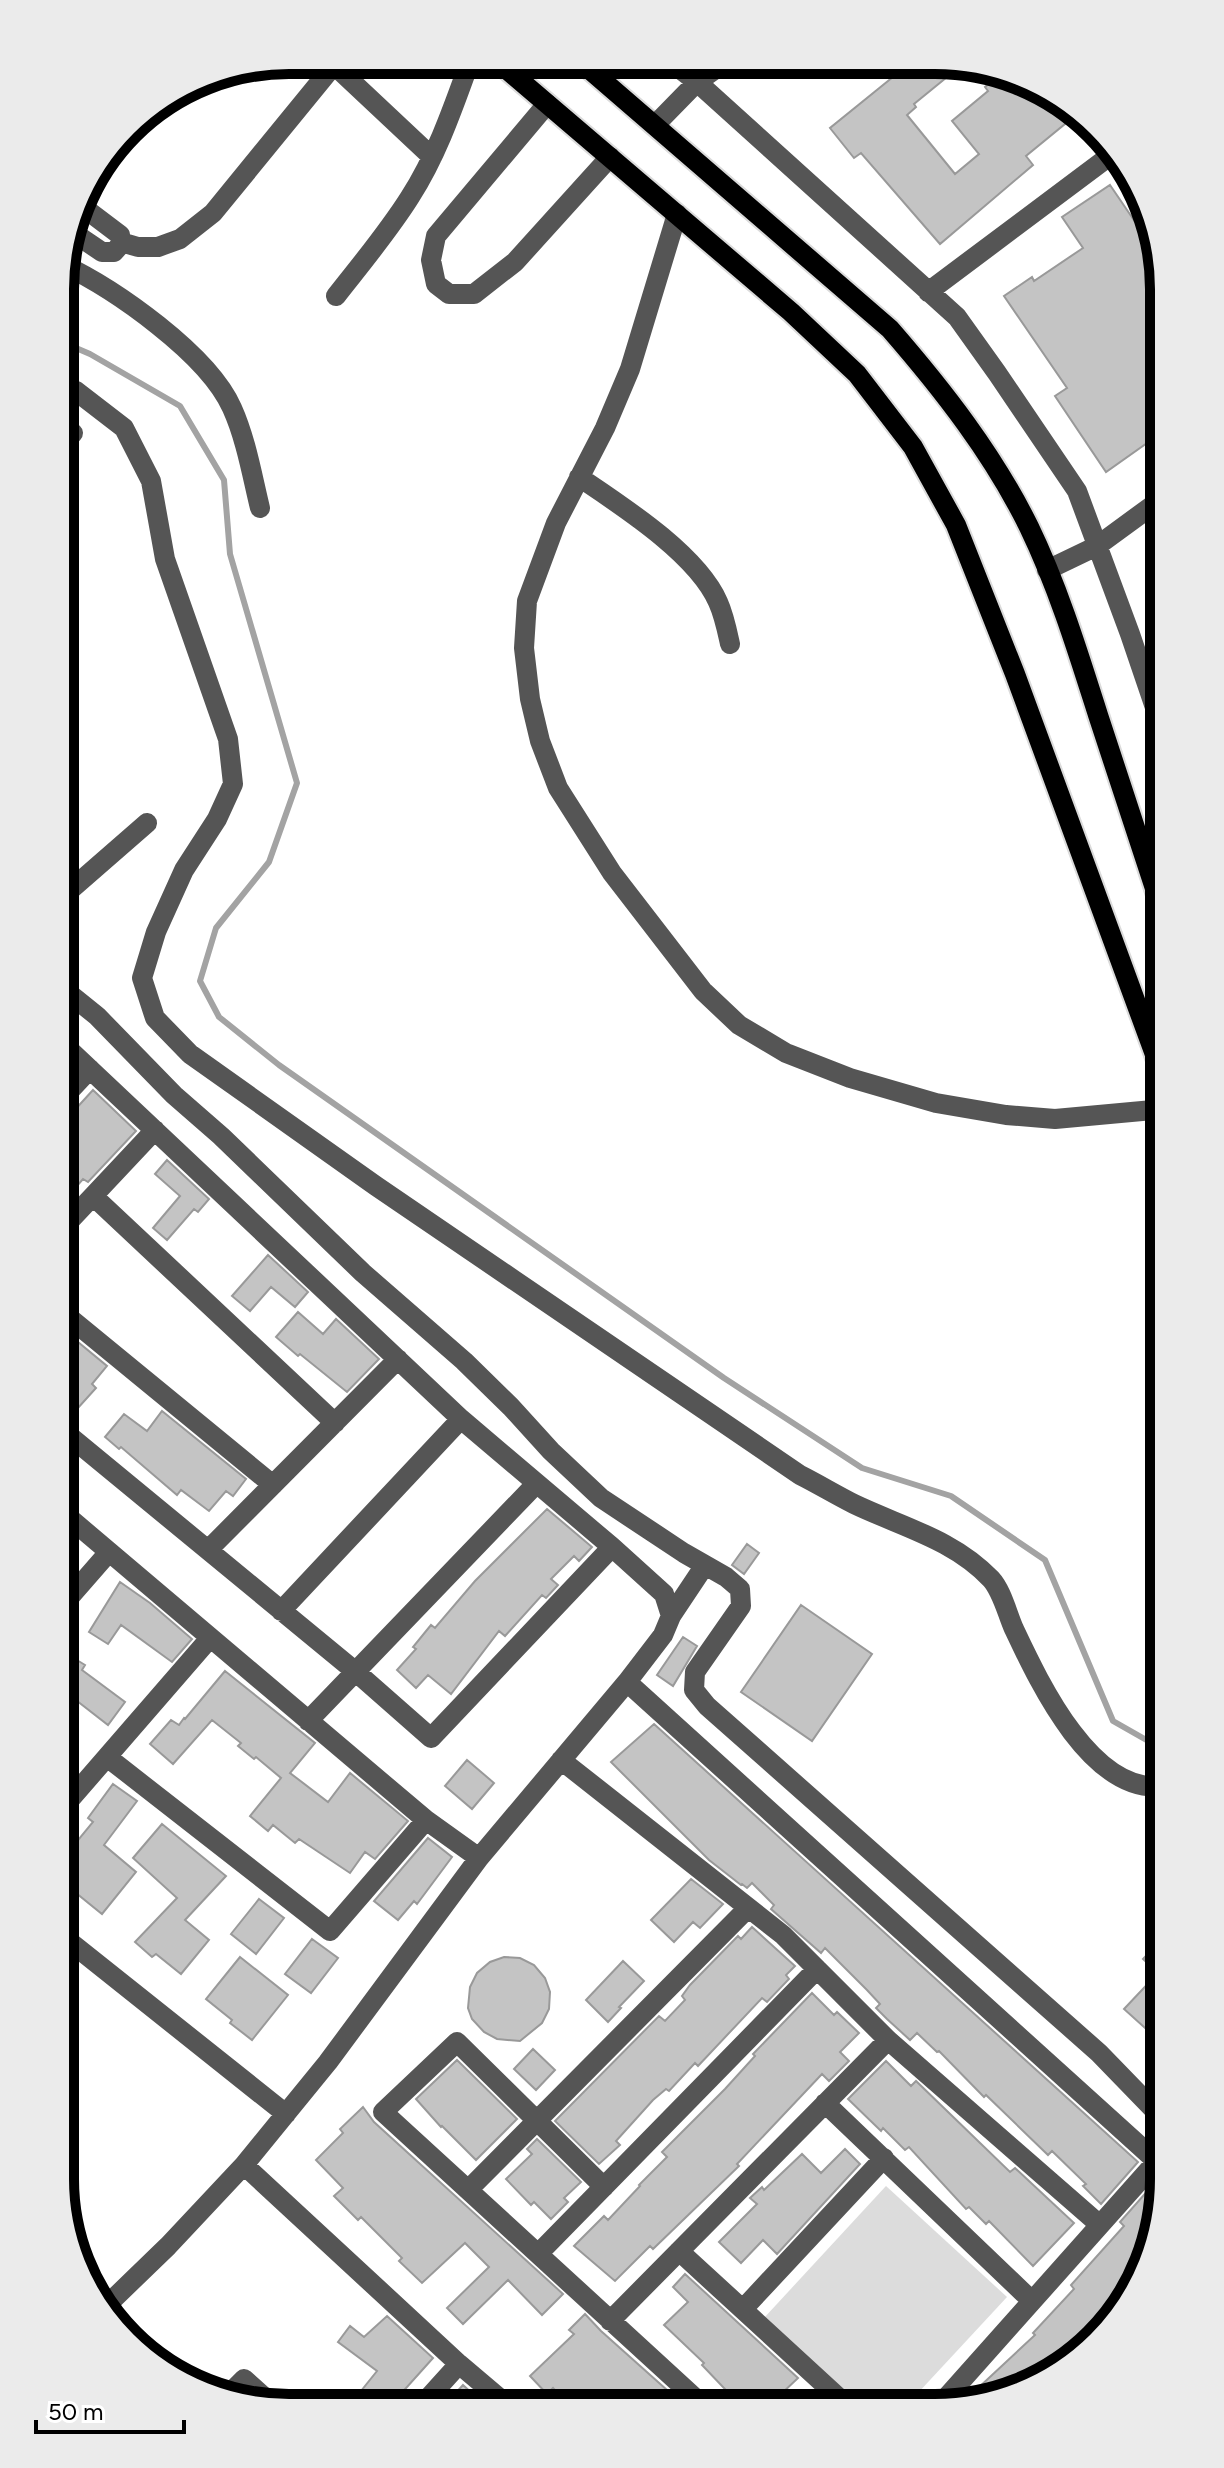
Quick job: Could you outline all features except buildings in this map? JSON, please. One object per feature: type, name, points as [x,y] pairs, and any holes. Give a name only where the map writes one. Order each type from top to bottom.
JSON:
[{"type":"main road","points":[[512,74],[791,312],[857,374],[913,447],[956,525],[1015,674],[1150,1041]]},
{"type":"main road","points":[[595,74],[890,329],[931,376],[989,456],[1029,527],[1047,570],[1080,657],[1150,873]]},
{"type":"street","points":[[121,242],[138,247],[158,247],[180,239],[213,213],[327,74]]},
{"type":"street","points":[[347,74],[432,157]]},
{"type":"street","points":[[336,296],[410,198],[432,157],[465,74]]},
{"type":"street","points":[[687,74],[957,317],[1077,491],[1150,695]]},
{"type":"street","points":[[655,125],[708,74]]},
{"type":"street","points":[[547,104],[436,236],[431,260],[436,284],[449,294],[474,294],[515,262],[610,157]]},
{"type":"street","points":[[928,292],[1106,159]]},
{"type":"street","points":[[80,237],[102,252],[114,252],[121,242],[120,235],[89,211]]},
{"type":"street","points":[[677,214],[630,369],[605,428],[556,523],[527,601],[524,648],[530,699],[540,741],[558,788],[612,873],[703,991],[739,1025],[786,1053],[850,1078],[936,1103],[1006,1115],[1055,1119],[1150,1110]]},
{"type":"street","points":[[75,271],[133,305],[209,373],[232,407],[260,508]]},
{"type":"street","points":[[74,390],[124,428],[151,481],[165,559],[228,739],[233,784],[217,819],[184,870],[156,932],[142,978],[155,1018],[190,1054],[376,1186],[800,1475],[854,1504],[939,1540],[967,1557],[994,1582],[1053,1705],[1089,1752],[1116,1776],[1150,1788]]},
{"type":"street","points":[[579,477],[644,524],[691,565],[718,602],[730,644]]},
{"type":"street","points":[[1047,570],[1097,546],[1150,507]]},
{"type":"street","points":[[74,887],[147,823]]},
{"type":"street","points":[[74,997],[97,1016],[174,1095],[221,1136],[352,1263],[464,1361],[601,1498],[740,1589],[741,1606],[695,1672],[694,1690],[707,1706],[1099,2053],[1150,2106]]},
{"type":"street","points":[[74,1054],[461,1419],[664,1594],[671,1616]]},
{"type":"street","points":[[74,1086],[90,1069]]},
{"type":"street","points":[[74,1216],[155,1130]]},
{"type":"street","points":[[93,1196],[335,1423]]},
{"type":"street","points":[[74,1322],[273,1485]]},
{"type":"street","points":[[208,1550],[398,1359]]},
{"type":"street","points":[[281,1611],[461,1419]]},
{"type":"street","points":[[74,1440],[356,1672],[431,1738],[612,1547]]},
{"type":"street","points":[[308,1721],[536,1484]]},
{"type":"street","points":[[74,1522],[426,1820],[479,1858]]},
{"type":"street","points":[[74,1592],[109,1552]]},
{"type":"street","points":[[112,2300],[244,2165],[328,2062],[479,1858],[663,1635],[671,1616],[705,1565]]},
{"type":"street","points":[[74,1795],[210,1638]]},
{"type":"street","points":[[627,1682],[1150,2155]]},
{"type":"street","points":[[107,1757],[330,1931],[426,1820]]},
{"type":"street","points":[[561,1760],[783,1935],[888,2040],[1100,2225]]},
{"type":"street","points":[[468,2190],[748,1908]]},
{"type":"street","points":[[74,1945],[286,2114]]},
{"type":"street","points":[[538,2254],[817,1969]]},
{"type":"street","points":[[610,2321],[888,2040]]},
{"type":"street","points":[[604,2187],[457,2042],[383,2112],[691,2394]]},
{"type":"street","points":[[825,2103],[1032,2301]]},
{"type":"street","points":[[743,2309],[884,2158]]},
{"type":"street","points":[[244,2165],[495,2394]]},
{"type":"street","points":[[949,2394],[1100,2225],[1150,2174]]},
{"type":"street","points":[[679,2251],[835,2394]]},
{"type":"street","points":[[432,2394],[459,2364]]},
{"type":"street","points":[[236,2387],[244,2379],[258,2391]]},
{"type":"shaded area","points":[[886,2186],[1007,2297],[917,2394],[846,2394],[764,2318]]},
{"type":"waterway","points":[[74,347],[180,406],[224,480],[230,554],[297,783],[269,862],[216,928],[200,981],[219,1017],[279,1065],[724,1378],[862,1468],[951,1496],[1045,1560],[1113,1721],[1150,1742]]}]
